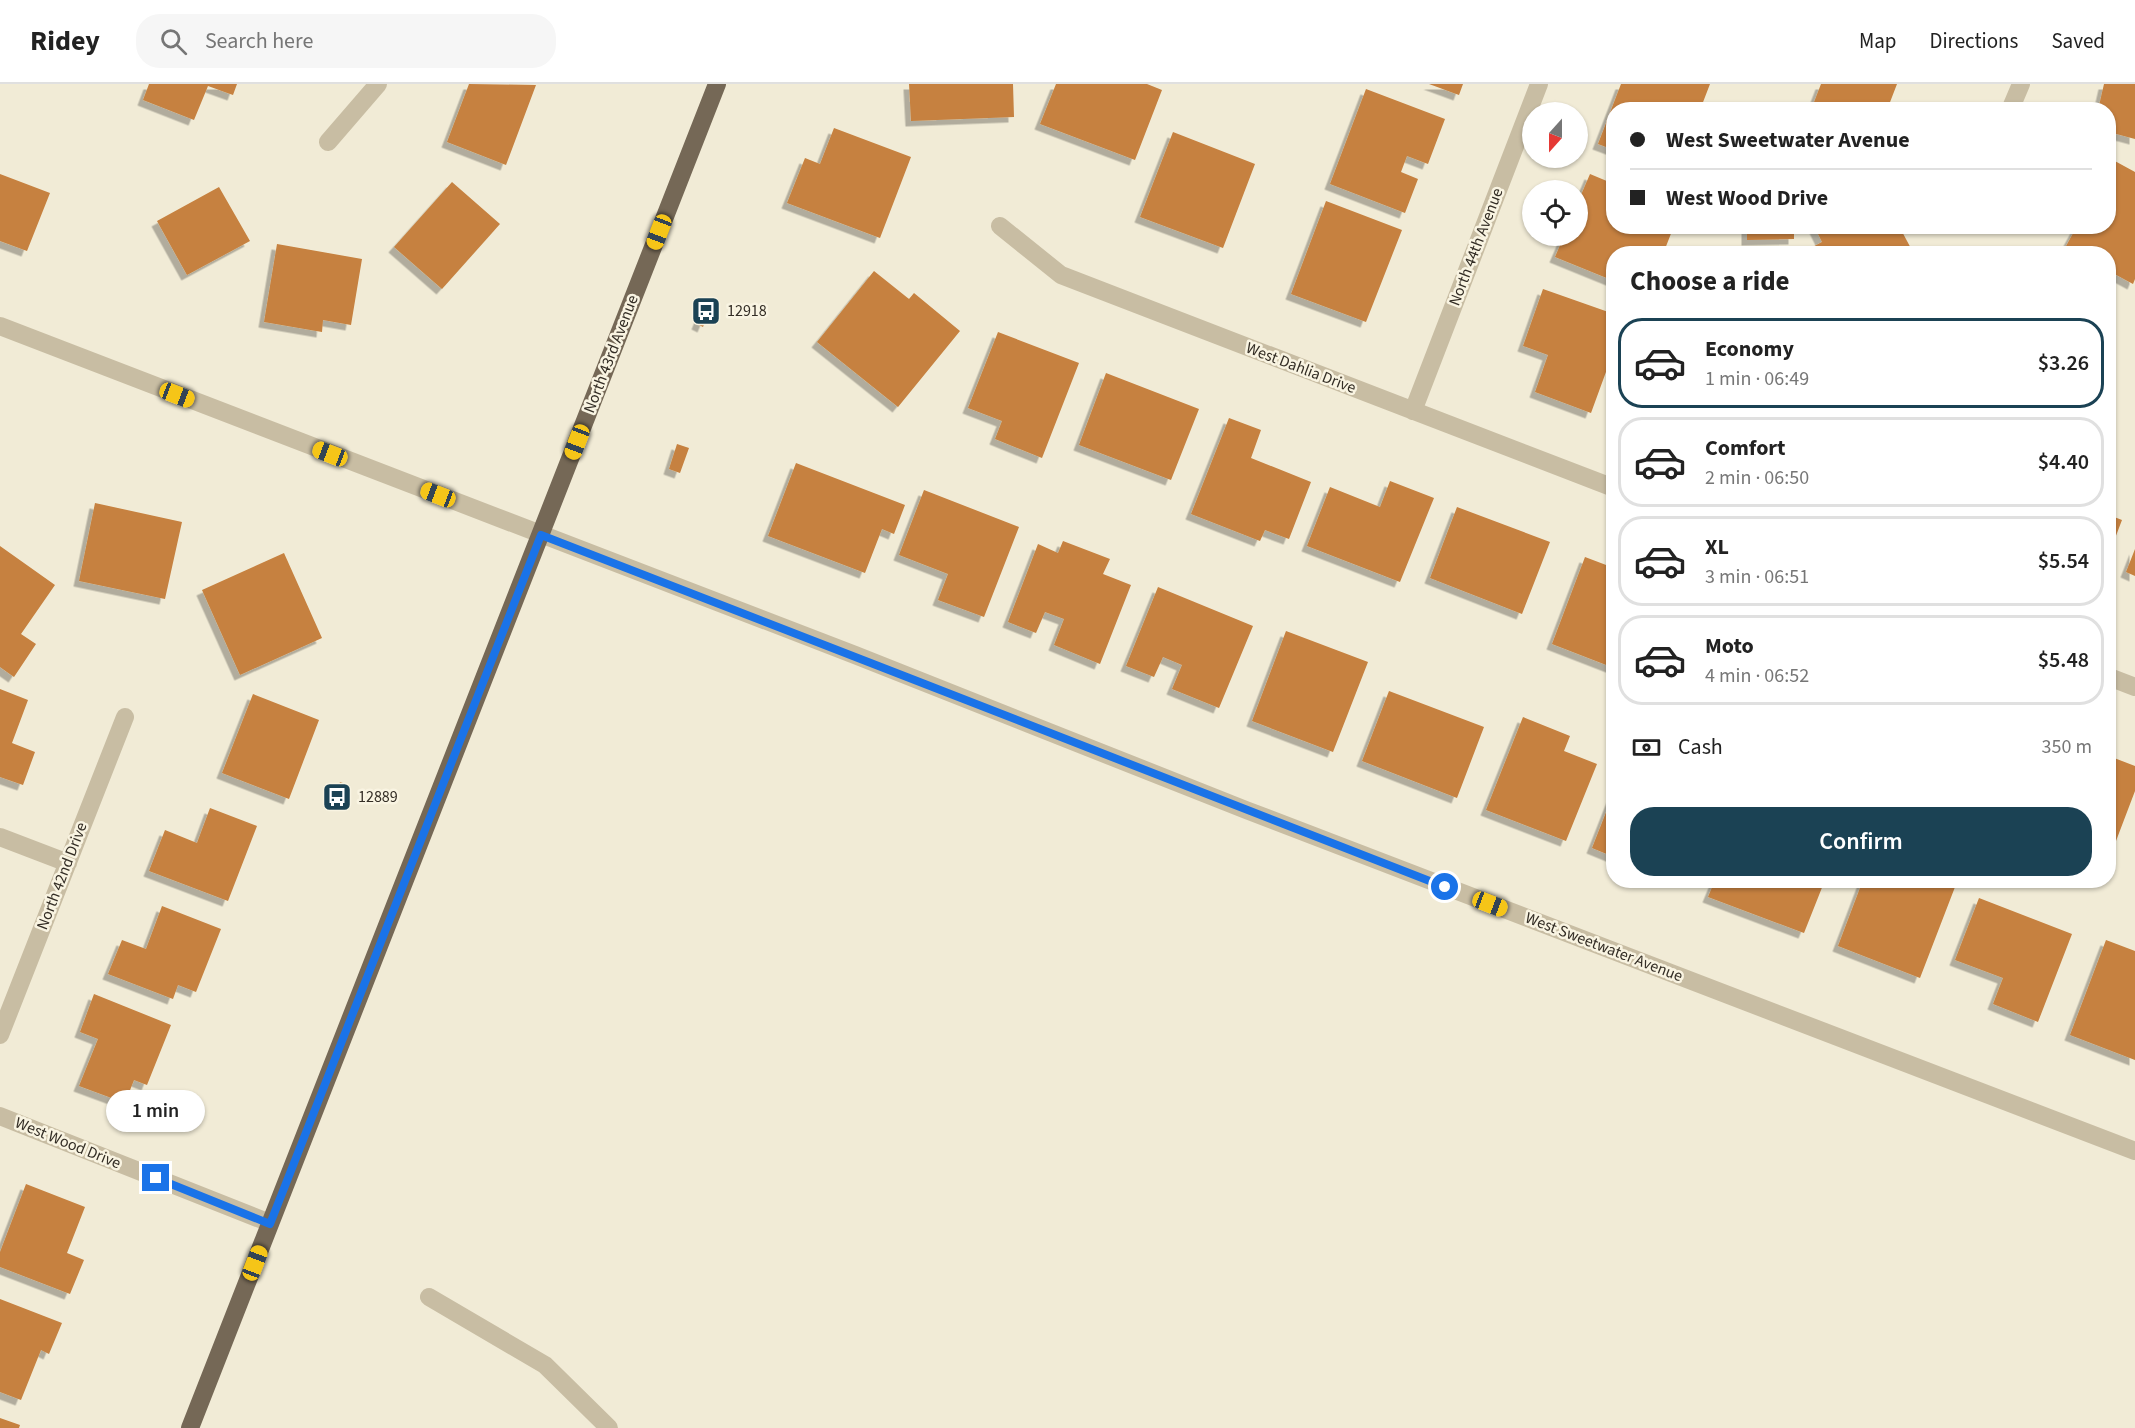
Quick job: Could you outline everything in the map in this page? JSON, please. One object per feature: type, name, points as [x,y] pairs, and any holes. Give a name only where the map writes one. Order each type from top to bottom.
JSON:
[{"type":"main road","name":"North 43rd Avenue","points":[[190,1428],[717,84]]},
{"type":"street","points":[[328,142],[378,84]]},
{"type":"street","name":"North 44th Avenue","points":[[1413,411],[1539,84]]},
{"type":"street","points":[[2013,102],[2021,84]]},
{"type":"street","name":"West Dahlia Drive","points":[[1000,226],[1061,275],[1606,485]]},
{"type":"street","name":"West Sweetwater Avenue","points":[[0,326],[855,655],[1246,810],[2135,1151]]},
{"type":"street","points":[[2116,680],[2135,687]]},
{"type":"street","name":"North 42nd Drive","points":[[0,1035],[125,717]]},
{"type":"street","points":[[0,837],[68,863]]},
{"type":"street","name":"West Wood Drive","points":[[0,1116],[270,1224]]},
{"type":"street","points":[[429,1297],[545,1365],[609,1428]]},
{"type":"building","points":[[149,84],[237,84],[233,95],[208,86],[194,120],[143,100]]},
{"type":"building","points":[[469,84],[536,85],[506,165],[447,142]]},
{"type":"building","points":[[909,84],[1013,84],[1014,117],[911,121]]},
{"type":"building","points":[[1056,84],[1147,84],[1162,90],[1135,160],[1040,124]]},
{"type":"building","points":[[1429,84],[1463,84],[1459,95]]},
{"type":"building","points":[[1621,84],[1710,84],[1703,102],[1614,102]]},
{"type":"building","points":[[1821,84],[1897,84],[1890,102],[1814,102]]},
{"type":"building","points":[[2104,84],[2135,84],[2135,139],[2116,134],[2116,102],[2100,102]]},
{"type":"building","points":[[1366,89],[1445,119],[1428,164],[1407,156],[1401,172],[1418,179],[1405,213],[1330,184]]},
{"type":"building","points":[[1606,123],[1606,147],[1598,144]]},
{"type":"building","points":[[834,128],[911,157],[880,238],[787,203],[805,158],[820,164]]},
{"type":"building","points":[[1173,132],[1255,164],[1223,248],[1140,217]]},
{"type":"building","points":[[2116,162],[2135,172],[2135,279],[2133,284],[2116,275],[2116,246],[2066,246],[2073,234],[2116,234]]},
{"type":"building","points":[[0,174],[50,193],[27,251],[0,241]]},
{"type":"building","points":[[1590,174],[1606,181],[1606,234],[1671,234],[1666,246],[1606,246],[1606,278],[1555,257],[1560,246],[1588,246],[1587,180]]},
{"type":"building","points":[[452,182],[500,224],[442,289],[394,247]]},
{"type":"building","points":[[219,187],[250,241],[187,275],[157,221]]},
{"type":"building","points":[[1326,201],[1402,230],[1366,322],[1291,294]]},
{"type":"building","points":[[1747,234],[1794,234],[1794,239],[1747,240]]},
{"type":"building","points":[[1818,234],[1903,234],[1910,246],[1814,246],[1822,242]]},
{"type":"building","points":[[277,244],[362,259],[351,325],[323,320],[322,332],[264,322]]},
{"type":"building","points":[[874,271],[909,299],[914,293],[960,331],[898,407],[817,342]]},
{"type":"building","points":[[1543,289],[1606,311],[1606,372],[1591,413],[1535,392],[1548,355],[1523,346]]},
{"type":"building","points":[[704,307],[710,310],[703,327],[697,324]]},
{"type":"building","points":[[998,332],[1079,363],[1042,458],[995,439],[1002,421],[968,408]]},
{"type":"building","points":[[1106,373],[1199,409],[1171,480],[1079,445]]},
{"type":"building","points":[[1229,418],[1261,430],[1251,458],[1311,482],[1289,539],[1265,530],[1260,541],[1191,514]]},
{"type":"building","points":[[677,444],[689,448],[680,473],[669,469]]},
{"type":"building","points":[[796,463],[905,505],[894,534],[882,529],[865,573],[768,536]]},
{"type":"building","points":[[1390,481],[1434,498],[1400,582],[1307,546],[1330,487],[1380,507]]},
{"type":"building","points":[[924,490],[1019,527],[984,617],[938,600],[948,574],[899,555]]},
{"type":"building","points":[[95,503],[182,522],[165,599],[79,581]]},
{"type":"building","points":[[1457,507],[1550,542],[1522,614],[1430,578]]},
{"type":"building","points":[[2116,518],[2122,520],[2116,536]]},
{"type":"building","points":[[1063,541],[1110,559],[1103,574],[1131,585],[1100,664],[1054,645],[1064,619],[1045,612],[1036,633],[1008,622],[1038,544],[1058,553]]},
{"type":"building","points":[[0,546],[55,585],[21,634],[36,644],[14,677],[0,667]]},
{"type":"building","points":[[2135,549],[2135,576],[2126,572]]},
{"type":"building","points":[[284,553],[322,638],[240,675],[202,590]]},
{"type":"building","points":[[1585,557],[1606,565],[1606,665],[1552,644]]},
{"type":"building","points":[[1158,587],[1253,626],[1219,708],[1172,689],[1182,665],[1163,657],[1154,677],[1126,666]]},
{"type":"building","points":[[1286,631],[1368,662],[1333,752],[1252,721]]},
{"type":"building","points":[[0,689],[28,700],[12,743],[35,752],[23,785],[0,777]]},
{"type":"building","points":[[1389,691],[1484,727],[1457,798],[1362,761]]},
{"type":"building","points":[[253,694],[319,720],[289,799],[222,773]]},
{"type":"building","points":[[1523,717],[1570,736],[1564,751],[1597,764],[1566,841],[1486,810]]},
{"type":"building","points":[[2116,759],[2135,766],[2135,791],[2116,841]]},
{"type":"building","points":[[340,782],[346,784],[338,801],[333,799]]},
{"type":"building","points":[[210,808],[257,826],[228,901],[149,871],[165,830],[197,843]]},
{"type":"building","points":[[1606,812],[1606,854],[1592,848]]},
{"type":"building","points":[[1712,888],[1822,888],[1804,933],[1708,897]]},
{"type":"building","points":[[1860,888],[1955,888],[1920,978],[1838,946]]},
{"type":"building","points":[[1979,898],[2072,934],[2038,1022],[1993,1004],[2003,978],[1955,960]]},
{"type":"building","points":[[162,906],[221,929],[196,992],[178,985],[173,999],[108,974],[122,940],[146,949]]},
{"type":"building","points":[[2106,940],[2135,951],[2135,1060],[2070,1035]]},
{"type":"building","points":[[94,994],[171,1025],[147,1085],[134,1080],[125,1103],[79,1086],[98,1039],[80,1032]]},
{"type":"building","points":[[26,1184],[85,1207],[67,1253],[84,1260],[70,1294],[0,1267],[0,1252]]},
{"type":"building","points":[[0,1299],[62,1323],[49,1354],[41,1350],[21,1400],[0,1392]]},
{"type":"building","points":[[0,1418],[20,1425],[19,1428],[0,1428]]},
{"type":"place","name":"12918","points":[[706,311]]},
{"type":"place","name":"12889","points":[[337,797]]},
{"type":"route","points":[[156,1178],[270,1224],[541,535],[855,655],[1445,887]]}]
